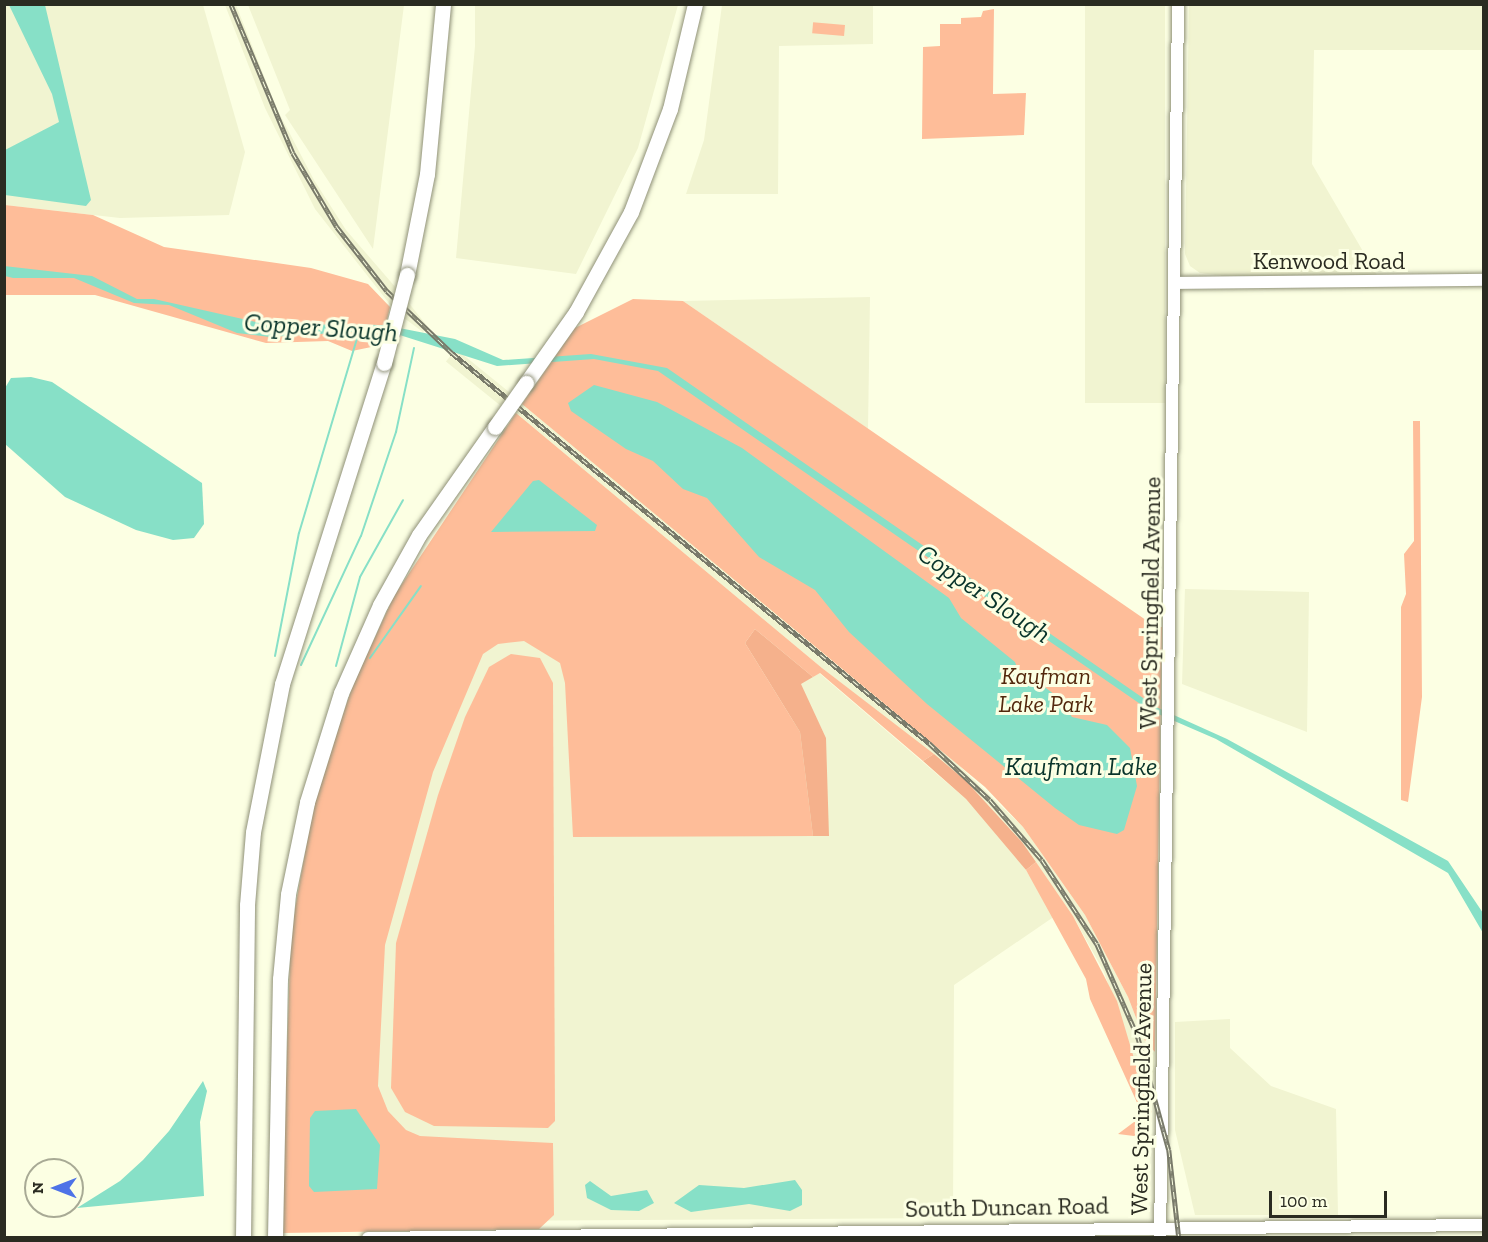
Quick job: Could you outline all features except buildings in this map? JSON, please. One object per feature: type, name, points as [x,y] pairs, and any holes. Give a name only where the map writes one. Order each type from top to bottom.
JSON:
[{"type":"highway","points":[[243,1238],[247,905],[260,790],[284,678],[384,363],[407,275],[427,174],[443,4]]},
{"type":"highway","points":[[274,1238],[282,950],[307,802],[341,693],[380,605],[419,535],[581,303],[631,212],[670,109],[695,4]]},
{"type":"main road","name":"West Springfield Avenue","points":[[1160,1232],[1178,4]]},
{"type":"main road","name":"Kenwood Road","points":[[1175,283],[1484,280]]},
{"type":"main road","name":"South Duncan Road","points":[[368,1238],[567,1233],[1160,1232],[1484,1225]]},
{"type":"shaded area","points":[[5,5],[203,5],[245,152],[229,215],[120,218],[5,205]]},
{"type":"shaded area","points":[[225,5],[236,5],[277,109],[314,180],[346,230],[397,289],[392,307],[315,209],[265,108]]},
{"type":"shaded area","points":[[248,5],[404,5],[373,249],[285,115],[290,110]]},
{"type":"shaded area","points":[[475,5],[678,5],[638,148],[576,274],[456,258],[475,46]]},
{"type":"shaded area","points":[[722,5],[873,5],[873,44],[779,46],[778,194],[686,194],[704,140]]},
{"type":"shaded area","points":[[1085,5],[1165,5],[1165,403],[1085,403]]},
{"type":"shaded area","points":[[1189,5],[1483,5],[1483,50],[1314,50],[1312,164],[1378,277],[1224,276],[1200,273],[1190,266],[1185,254]]},
{"type":"shaded area","points":[[870,297],[868,429],[683,301]]},
{"type":"shaded area","points":[[408,302],[428,327],[423,332],[404,318]]},
{"type":"shaded area","points":[[456,349],[510,393],[500,405],[446,361]]},
{"type":"shaded area","points":[[522,404],[924,732],[1023,827],[1085,915],[1128,997],[1145,1041],[1155,1052],[1152,1111],[1145,1110],[1144,1092],[1104,972],[1073,916],[1022,842],[966,781],[822,668],[516,413]]},
{"type":"shaded area","points":[[448,551],[826,738],[800,684],[819,673],[966,799],[1022,864],[1055,916],[954,985],[953,1218],[294,1222]]},
{"type":"shaded area","points":[[1185,589],[1309,592],[1307,732],[1182,684]]},
{"type":"shaded area","points":[[755,629],[813,677],[801,684],[826,738],[829,836],[813,836],[800,732],[745,643]]},
{"type":"shaded area","points":[[934,754],[966,781],[1022,842],[1036,862],[1026,870],[966,799],[923,761]]},
{"type":"shaded area","points":[[1230,1019],[1230,1048],[1271,1086],[1336,1109],[1338,1215],[1195,1215],[1175,1130],[1175,1022]]},
{"type":"green space","points":[[994,9],[993,94],[1026,93],[1024,135],[922,139],[923,47],[940,46],[940,24],[961,24],[961,18],[981,17],[983,11]]},
{"type":"green space","points":[[813,22],[845,25],[844,36],[812,33]]},
{"type":"green space","points":[[5,205],[93,215],[164,247],[311,268],[368,284],[390,307],[381,345],[352,351],[328,341],[266,343],[95,295],[5,295]]},
{"type":"green space","name":"Kaufman Lake Park","points":[[633,299],[683,301],[1156,627],[1162,627],[1155,1052],[1145,1041],[1128,997],[1085,915],[1023,827],[985,787],[522,404],[575,328]]},
{"type":"green space","points":[[516,413],[822,668],[934,754],[923,761],[820,673],[813,677],[755,629],[745,643],[800,732],[813,836],[573,837],[565,683],[560,663],[524,641],[498,644],[483,654],[433,772],[385,945],[378,1086],[388,1111],[406,1130],[420,1136],[553,1143],[554,1215],[539,1229],[281,1233],[291,932],[315,796],[353,685],[394,596]]},
{"type":"green space","points":[[1413,421],[1420,421],[1422,697],[1408,802],[1401,800],[1401,607],[1406,594],[1404,554],[1414,541]]},
{"type":"green space","points":[[511,654],[540,658],[553,683],[555,1121],[548,1128],[434,1126],[405,1112],[391,1088],[396,943],[438,795],[465,717],[489,667]]},
{"type":"green space","points":[[1036,862],[1073,916],[1117,1001],[1144,1092],[1145,1109],[1152,1111],[1150,1138],[1118,1134],[1138,1119],[1139,1107],[1090,999],[1086,979],[1026,870]]},
{"type":"water","points":[[9,5],[45,5],[91,200],[86,206],[5,195],[5,150],[59,122],[52,94]]},
{"type":"water","name":"Copper Slough","points":[[4,266],[92,276],[137,299],[154,299],[265,324],[384,325],[455,339],[503,360],[591,354],[667,368],[1156,707],[1227,739],[1448,861],[1483,913],[1483,933],[1448,873],[1216,739],[1149,710],[658,371],[594,359],[497,366],[384,330],[270,337],[237,333],[169,305],[134,303],[74,278],[5,276]]},
{"type":"water","points":[[31,377],[52,382],[202,483],[204,524],[194,538],[173,540],[136,530],[65,497],[5,444],[5,388],[11,378]]},
{"type":"water","name":"Kaufman Lake","points":[[594,385],[657,402],[742,448],[949,598],[961,618],[1015,662],[1023,683],[1042,685],[1059,698],[1072,717],[1107,725],[1130,748],[1137,786],[1124,830],[1117,834],[1079,825],[1055,808],[927,704],[849,632],[815,590],[759,557],[707,498],[683,489],[653,461],[626,449],[571,411],[568,403]]},
{"type":"water","points":[[539,480],[597,525],[595,531],[491,532],[533,481]]},
{"type":"water","points":[[203,1081],[207,1091],[200,1122],[204,1196],[84,1207],[84,1204],[120,1181],[169,1131]]},
{"type":"water","points":[[356,1109],[380,1145],[377,1189],[314,1192],[309,1186],[310,1118],[315,1111]]},
{"type":"water","points":[[795,1180],[802,1190],[802,1205],[790,1211],[749,1204],[691,1212],[674,1203],[699,1185],[744,1188]]},
{"type":"water","points":[[590,1181],[611,1196],[647,1190],[654,1203],[639,1211],[611,1210],[587,1198],[585,1185]]},
{"type":"waterway","name":"Copper Slough","points":[[275,656],[299,533],[360,328]]},
{"type":"waterway","points":[[301,665],[361,536],[396,432],[414,348]]},
{"type":"waterway","points":[[336,666],[360,577],[403,500]]},
{"type":"waterway","points":[[370,658],[421,586]]},
{"type":"railway","points":[[231,4],[293,153],[337,227],[387,291],[452,353],[929,743],[990,800],[1042,860],[1097,944],[1138,1037],[1169,1150],[1179,1238]]}]
